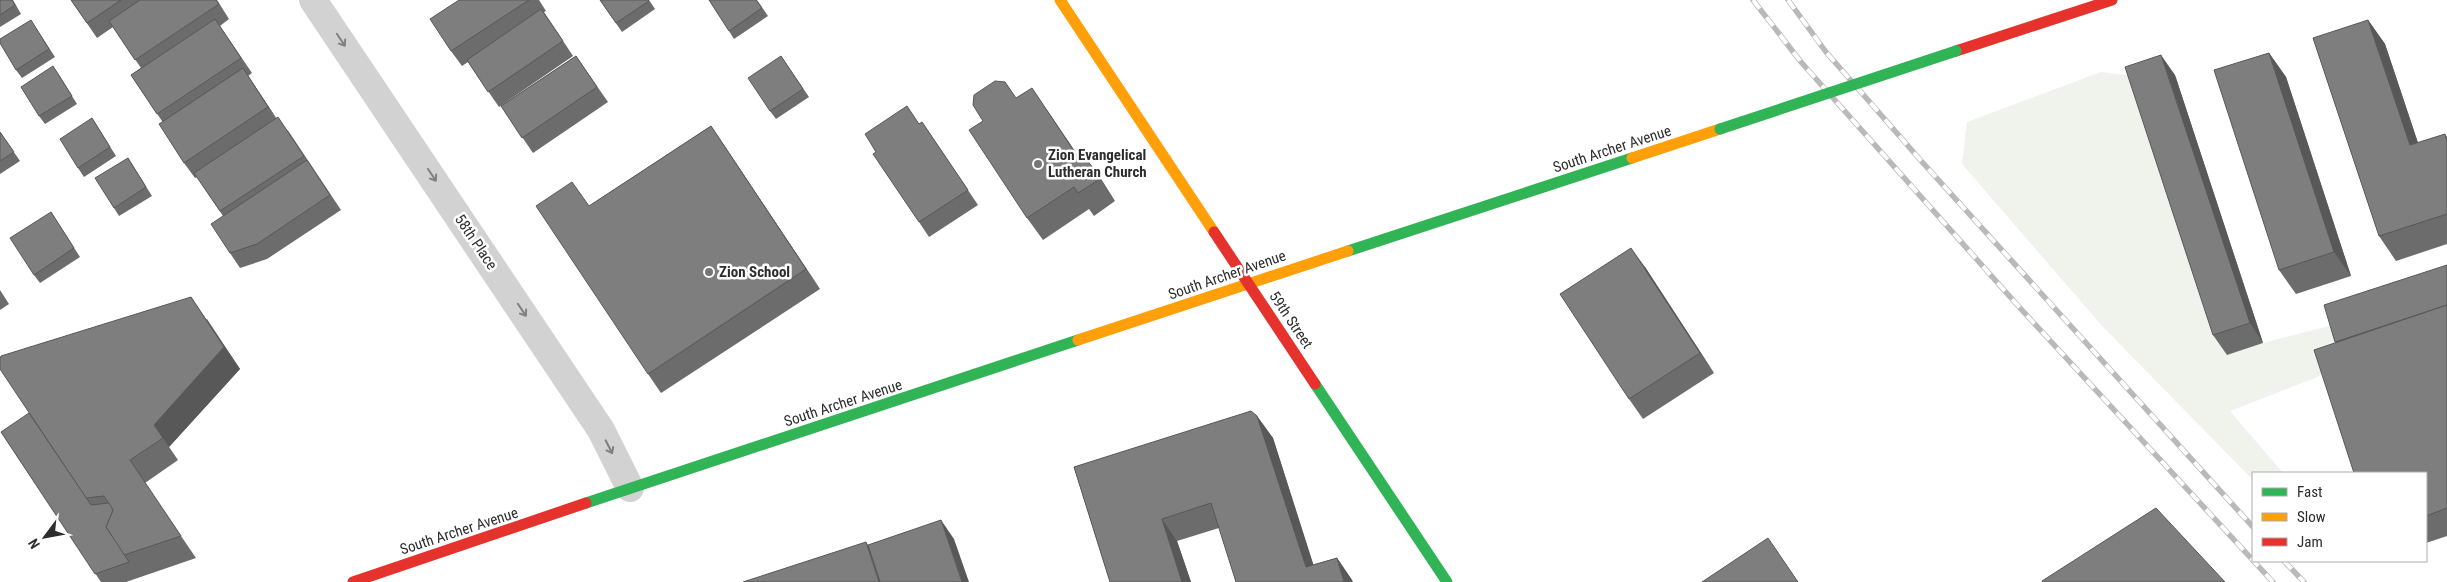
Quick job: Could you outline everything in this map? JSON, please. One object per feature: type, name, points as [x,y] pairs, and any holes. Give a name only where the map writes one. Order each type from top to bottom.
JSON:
[{"type":"main road","name":"59th Street","points":[[1060,0],[1447,582]]},
{"type":"main road","name":"South Archer Avenue","points":[[353,582],[630,488],[2112,0]]},
{"type":"street","name":"58th Place","points":[[313,0],[595,422],[630,488]]},
{"type":"shaded area","points":[[2101,72],[2134,76],[2227,355],[2263,343],[2337,324],[2349,361],[2330,372],[2230,411],[2282,472],[2252,472],[2252,479],[2103,327],[1962,164],[1967,122]]},
{"type":"building","points":[[0,0],[12,0],[15,5],[0,15]]},
{"type":"building","points":[[71,0],[121,0],[87,23]]},
{"type":"building","points":[[140,0],[216,0],[219,4],[135,60],[109,21]]},
{"type":"building","points":[[459,0],[529,0],[451,51],[430,19]]},
{"type":"building","points":[[600,0],[648,0],[649,1],[616,23]]},
{"type":"building","points":[[709,0],[756,0],[762,8],[729,31]]},
{"type":"building","points":[[541,9],[563,41],[488,92],[467,60]]},
{"type":"building","points":[[215,19],[241,58],[157,114],[131,75]]},
{"type":"building","points":[[31,20],[49,49],[16,70],[0,43],[0,39]]},
{"type":"building","points":[[2368,20],[2410,145],[2445,134],[2447,141],[2447,214],[2379,236],[2313,38]]},
{"type":"building","points":[[2269,53],[2334,252],[2279,270],[2214,70]]},
{"type":"building","points":[[2161,55],[2250,323],[2213,335],[2125,67]]},
{"type":"building","points":[[576,56],[597,87],[522,138],[501,106]]},
{"type":"building","points":[[781,56],[803,89],[770,111],[748,78]]},
{"type":"building","points":[[53,66],[72,96],[39,116],[21,87]]},
{"type":"building","points":[[243,68],[268,107],[184,163],[159,124]]},
{"type":"building","name":"Zion Evangelical Lutheran Church","points":[[995,81],[1005,82],[1016,98],[1032,88],[1078,157],[1083,154],[1100,179],[1078,193],[1074,187],[1027,218],[969,130],[983,121],[973,105],[974,95]]},
{"type":"building","points":[[907,106],[919,124],[922,122],[968,190],[919,222],[873,154],[876,152],[865,134]]},
{"type":"building","points":[[278,117],[304,156],[220,211],[194,173]]},
{"type":"building","points":[[92,118],[110,147],[78,168],[60,139]]},
{"type":"building","points":[[711,126],[806,269],[648,374],[536,206],[572,182],[589,206]]},
{"type":"building","points":[[0,132],[14,152],[0,161]]},
{"type":"building","points":[[128,158],[146,187],[114,208],[95,178]]},
{"type":"building","points":[[307,160],[330,195],[257,244],[230,253],[211,224]]},
{"type":"building","points":[[51,212],[74,248],[34,275],[10,238]]},
{"type":"building","points":[[1631,248],[1700,353],[1629,399],[1560,294]]},
{"type":"building","points":[[2447,265],[2447,305],[2335,342],[2324,305]]},
{"type":"building","points":[[191,297],[224,347],[154,425],[163,438],[130,460],[181,536],[124,555],[106,527],[113,510],[104,496],[86,498],[0,369],[0,359],[1,356]]},
{"type":"building","points":[[2447,305],[2447,508],[2427,516],[2427,472],[2354,472],[2314,350]]},
{"type":"building","points":[[1251,411],[1257,416],[1306,567],[1337,558],[1344,582],[1236,582],[1211,503],[1162,519],[1182,582],[1110,582],[1074,467]]},
{"type":"building","points":[[29,413],[91,505],[109,503],[113,510],[106,527],[129,562],[95,574],[1,432]]},
{"type":"building","points":[[2156,508],[2225,582],[2042,581]]},
{"type":"building","points":[[941,520],[962,582],[880,582],[868,545]]},
{"type":"building","points":[[1768,538],[1798,582],[1702,582]]},
{"type":"building","points":[[866,542],[879,582],[743,582]]},
{"type":"railway","points":[[1753,0],[1801,62],[2020,308],[2252,559]]},
{"type":"railway","points":[[1788,0],[1826,52],[1923,163],[2252,526]]},
{"type":"railway","points":[[2255,562],[2273,582]]},
{"type":"railway","points":[[2285,562],[2304,582]]},
{"type":"traffic: fast","points":[[1720,129],[1956,51]]},
{"type":"traffic: fast","points":[[1348,251],[1632,158]]},
{"type":"traffic: fast","points":[[586,503],[1078,340]]},
{"type":"traffic: fast","points":[[1315,384],[1447,582]]},
{"type":"traffic: slow","points":[[1060,0],[1214,232]]},
{"type":"traffic: slow","points":[[1632,158],[1720,129]]},
{"type":"traffic: slow","points":[[1078,340],[1348,251]]},
{"type":"traffic: jam","points":[[1956,51],[2112,0]]},
{"type":"traffic: jam","points":[[1214,232],[1315,384]]},
{"type":"traffic: jam","points":[[353,582],[586,503]]},
{"type":"place","name":"Zion Evangelical Lutheran Church","points":[[1038,164]]},
{"type":"place","name":"Zion School","points":[[709,272]]}]
